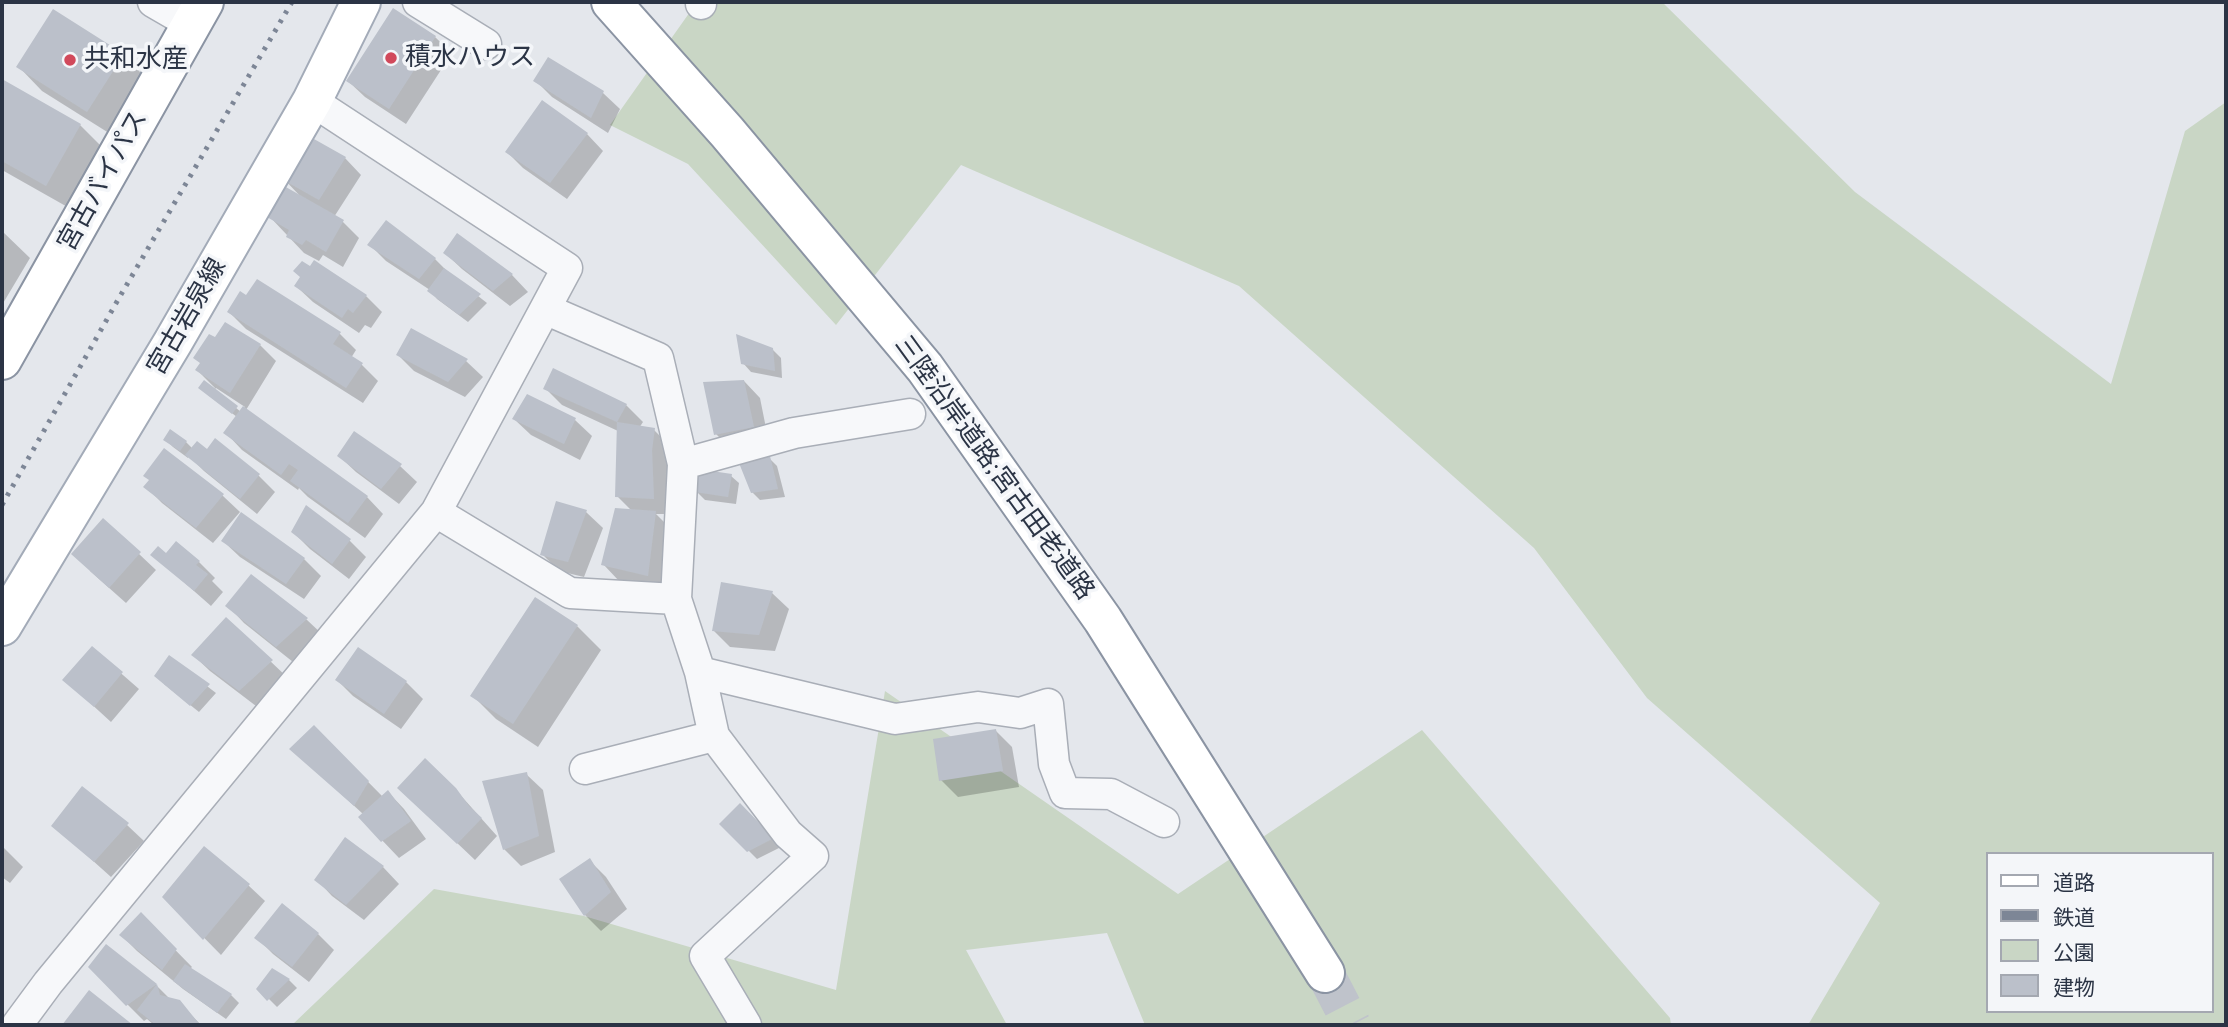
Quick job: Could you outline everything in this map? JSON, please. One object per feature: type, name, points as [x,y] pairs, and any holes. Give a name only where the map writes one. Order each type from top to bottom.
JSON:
[{"type":"main road","name":"宮古岩泉線","points":[[2,626],[173,342],[312,101],[360,2]]},
{"type":"main road","name":"三陸沿岸道路;宮古田老道路","points":[[611,2],[727,132],[926,368],[1103,620],[1325,973]]},
{"type":"main road","name":"宮古バイパス","points":[[2,360],[198,13]]},
{"type":"street","points":[[153,2],[198,13]]},
{"type":"street","points":[[418,2],[486,44]]},
{"type":"street","points":[[17,1025],[48,983],[436,512],[566,268],[312,101]]},
{"type":"street","points":[[545,309],[658,359],[683,464],[676,599],[699,672],[714,736],[788,834],[813,856],[705,956],[746,1025]]},
{"type":"street","points":[[683,464],[794,433],[910,414]]},
{"type":"street","points":[[436,512],[570,593],[676,599]]},
{"type":"street","points":[[699,672],[895,719],[978,707],[1020,713],[1048,704],[1055,764],[1065,793],[1111,794],[1164,822]]},
{"type":"street","points":[[585,769],[714,736]]},
{"type":"green space","points":[[697,2],[1662,2],[1855,192],[2111,384],[2185,131],[2226,102],[2226,1025],[1808,1025],[1880,903],[1647,698],[1534,548],[1239,286],[961,165],[836,325],[688,164],[610,125]]},
{"type":"green space","points":[[885,691],[1178,894],[1422,730],[1670,1018],[1671,1025],[1145,1025],[1107,933],[966,950],[1007,1025],[292,1025],[434,889],[584,916],[836,990]]},
{"type":"building","name":"積水ハウス","points":[[393,8],[436,36],[389,109],[346,81]]},
{"type":"building","name":"共和水産","points":[[53,9],[124,54],[87,112],[16,67]]},
{"type":"building","points":[[548,57],[604,91],[591,118],[533,81]]},
{"type":"building","points":[[2,79],[81,124],[46,186],[2,161]]},
{"type":"building","points":[[542,100],[588,133],[550,183],[505,152]]},
{"type":"building","points":[[314,139],[346,157],[319,200],[278,177],[299,145],[307,149]]},
{"type":"building","points":[[277,182],[344,220],[326,252],[306,240],[302,245],[286,237],[289,230],[267,217]]},
{"type":"building","points":[[386,220],[436,258],[419,279],[367,245]]},
{"type":"building","points":[[457,233],[513,274],[493,291],[443,253]]},
{"type":"building","points":[[314,260],[367,295],[353,313],[348,309],[342,318],[294,286],[300,277],[293,271],[302,261],[310,266]]},
{"type":"building","points":[[444,268],[481,294],[459,315],[427,291]]},
{"type":"building","points":[[257,279],[341,332],[333,344],[363,363],[346,388],[227,312],[240,291],[246,295]]},
{"type":"building","points":[[225,322],[261,344],[230,393],[195,370],[200,363],[193,358],[209,334],[215,337]]},
{"type":"building","points":[[411,328],[468,359],[448,382],[396,355]]},
{"type":"building","points":[[736,334],[773,348],[775,371],[741,364]]},
{"type":"building","points":[[553,368],[627,404],[617,422],[543,389]]},
{"type":"building","points":[[204,380],[238,406],[232,414],[198,388]]},
{"type":"building","points":[[744,380],[754,427],[714,435],[703,382]]},
{"type":"building","points":[[527,394],[576,418],[564,444],[512,419]]},
{"type":"building","points":[[243,406],[368,496],[348,523],[290,481],[298,470],[289,464],[281,475],[223,433]]},
{"type":"building","points":[[617,422],[655,428],[652,450],[654,499],[615,497]]},
{"type":"building","points":[[170,429],[187,441],[180,451],[163,440]]},
{"type":"building","points":[[354,431],[402,464],[381,489],[337,456]]},
{"type":"building","points":[[215,438],[260,474],[240,499],[185,455],[197,441],[207,449]]},
{"type":"building","points":[[164,448],[224,494],[196,528],[143,487],[149,480],[143,476]]},
{"type":"building","points":[[770,456],[778,489],[751,493],[739,463]]},
{"type":"building","points":[[698,469],[732,474],[728,497],[695,492]]},
{"type":"building","points":[[556,501],[587,510],[568,562],[540,555]]},
{"type":"building","points":[[306,505],[351,539],[332,564],[291,532]]},
{"type":"building","points":[[615,508],[656,511],[648,576],[601,565]]},
{"type":"building","points":[[241,512],[305,558],[286,584],[221,541]]},
{"type":"building","points":[[103,518],[141,552],[109,588],[71,554]]},
{"type":"building","points":[[176,541],[200,561],[196,565],[208,574],[194,591],[150,555],[158,546],[166,553]]},
{"type":"building","points":[[251,574],[308,618],[276,647],[225,606]]},
{"type":"building","points":[[721,582],[773,591],[759,635],[712,631]]},
{"type":"building","points":[[535,597],[578,625],[513,724],[470,696]]},
{"type":"building","points":[[226,617],[273,660],[239,691],[191,655]]},
{"type":"building","points":[[92,646],[123,672],[94,707],[62,680]]},
{"type":"building","points":[[358,647],[407,681],[384,714],[335,680]]},
{"type":"building","points":[[169,655],[210,684],[190,706],[154,676]]},
{"type":"building","points":[[314,725],[369,781],[354,806],[289,749]]},
{"type":"building","points":[[996,729],[1003,771],[939,781],[933,739]]},
{"type":"building","points":[[425,758],[482,818],[457,844],[397,788]]},
{"type":"building","points":[[527,772],[539,836],[503,850],[482,781]]},
{"type":"building","points":[[82,786],[129,823],[94,862],[51,826]]},
{"type":"building","points":[[388,790],[411,821],[381,842],[358,817]]},
{"type":"building","points":[[740,803],[774,838],[747,852],[719,824]]},
{"type":"building","points":[[345,837],[384,866],[346,905],[314,880]]},
{"type":"building","points":[[204,846],[250,884],[203,940],[162,897]]},
{"type":"building","points":[[590,858],[611,892],[584,916],[559,879]]},
{"type":"building","points":[[282,903],[319,933],[292,967],[254,938]]},
{"type":"building","points":[[141,912],[177,949],[162,970],[119,935]]},
{"type":"building","points":[[106,944],[157,984],[126,1006],[88,967]]},
{"type":"building","points":[[185,964],[232,994],[217,1013],[173,981]]},
{"type":"building","points":[[272,968],[290,979],[267,1001],[256,989]]},
{"type":"building","points":[[157,984],[160,995],[180,1000],[200,1025],[156,1025],[137,1010]]},
{"type":"building","points":[[89,990],[133,1025],[62,1025]]},
{"type":"tunnel","points":[[1325,973],[1352,1025]]},
{"type":"railway","points":[[2,505],[292,2]]},
{"type":"place","name":"積水ハウス","points":[[391,58]]},
{"type":"place","name":"共和水産","points":[[70,60]]}]
